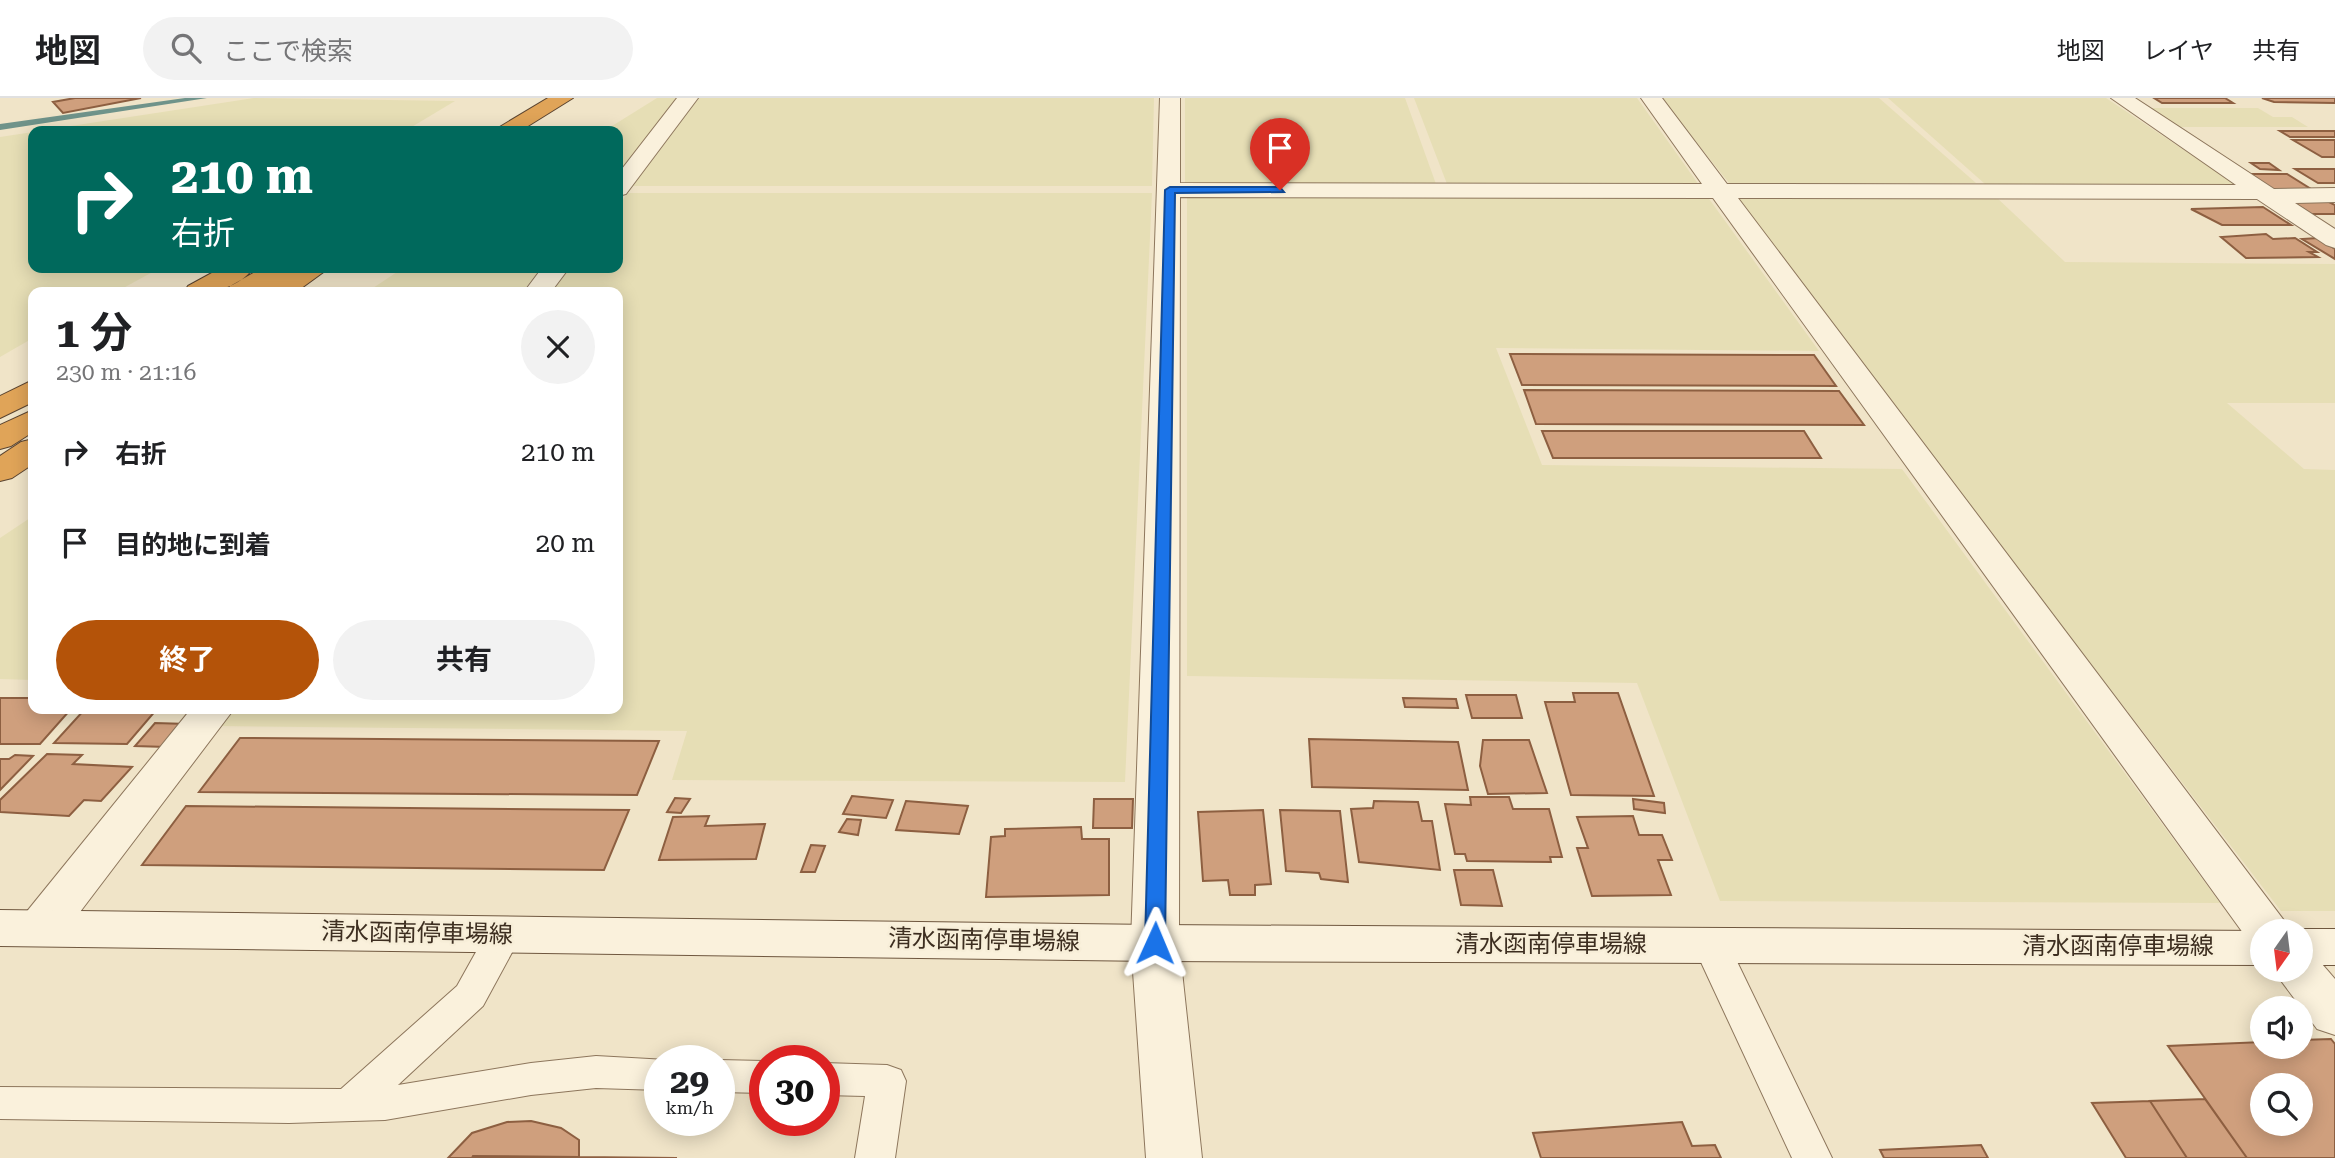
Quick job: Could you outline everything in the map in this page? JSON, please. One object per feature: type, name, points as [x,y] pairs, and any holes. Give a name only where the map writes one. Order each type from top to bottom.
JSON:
[{"type":"highway","points":[[483,125],[531,98]]},
{"type":"highway","points":[[515,126],[572,101]]},
{"type":"highway","points":[[542,126],[572,101]]},
{"type":"highway","points":[[207,287],[231,273]]},
{"type":"highway","points":[[248,287],[272,273]]},
{"type":"highway","points":[[286,287],[308,273]]},
{"type":"highway","points":[[0,408],[28,392]]},
{"type":"highway","points":[[0,439],[28,422]]},
{"type":"highway","points":[[0,471],[28,452]]},
{"type":"street","points":[[623,182],[688,98]]},
{"type":"street","points":[[1170,98],[1155,943],[1174,1158]]},
{"type":"street","points":[[1651,98],[2259,919]]},
{"type":"street","points":[[2121,98],[2335,240]]},
{"type":"street","points":[[1170,190],[2335,195]]},
{"type":"street","points":[[541,287],[552,273]]},
{"type":"street","points":[[21,928],[209,714]]},
{"type":"street","name":"清水函南停車場線","points":[[21,928],[1155,943],[2250,947]]},
{"type":"street","points":[[2314,947],[2335,947]]},
{"type":"street","points":[[2308,982],[2335,1015]]},
{"type":"lane","points":[[350,1105],[470,996],[504,934]]},
{"type":"lane","points":[[1711,944],[1812,1158]]},
{"type":"lane","points":[[0,1103],[386,1104],[458,1089],[596,1072],[644,1074]]},
{"type":"lane","points":[[840,1080],[887,1081],[875,1158]]},
{"type":"shaded area","points":[[254,98],[455,101],[413,126],[71,126]]},
{"type":"shaded area","points":[[657,98],[678,98],[623,168],[623,126],[612,126]]},
{"type":"shaded area","points":[[699,98],[1154,98],[1152,186],[631,186]]},
{"type":"shaded area","points":[[1185,98],[1405,98],[1436,184],[1185,183]]},
{"type":"shaded area","points":[[1414,98],[1637,98],[1699,185],[1447,184]]},
{"type":"shaded area","points":[[1661,98],[1879,98],[1976,183],[1729,183]]},
{"type":"shaded area","points":[[1888,98],[2106,98],[2235,184],[1985,184]]},
{"type":"shaded area","points":[[2150,108],[2258,108],[2273,117],[2292,117],[2308,127],[2179,127]]},
{"type":"shaded area","points":[[28,133],[28,273],[151,273],[125,287],[28,287],[28,341],[0,357],[0,137]]},
{"type":"shaded area","points":[[628,193],[1152,193],[1125,782],[672,780],[687,731],[217,726],[226,714],[623,714],[623,287],[556,287],[566,273],[623,273],[623,200]]},
{"type":"shaded area","points":[[1187,194],[1707,196],[1819,351],[1496,348],[1542,465],[1902,469],[2220,903],[1720,901],[1637,683],[1187,676]]},
{"type":"shaded area","points":[[1731,196],[1995,196],[2065,262],[2335,264],[2335,403],[2227,403],[2304,469],[2335,470],[2335,911],[2281,911]]},
{"type":"shaded area","points":[[396,273],[538,273],[526,287],[374,287]]},
{"type":"shaded area","points":[[28,519],[28,680],[0,679],[0,538]]},
{"type":"building","points":[[75,98],[141,98],[63,113],[53,102]]},
{"type":"building","points":[[2154,98],[2225,98],[2233,103],[2162,103]]},
{"type":"building","points":[[2262,98],[2335,98],[2335,103],[2274,102]]},
{"type":"building","points":[[2280,131],[2335,131],[2335,137],[2290,137]]},
{"type":"building","points":[[2293,140],[2335,140],[2335,157],[2322,157]]},
{"type":"building","points":[[2251,163],[2269,163],[2279,170],[2260,169]]},
{"type":"building","points":[[2295,169],[2335,169],[2335,183],[2318,183]]},
{"type":"building","points":[[2249,174],[2287,174],[2311,189],[2267,189]]},
{"type":"building","points":[[2293,202],[2329,202],[2335,205],[2335,214],[2311,214]]},
{"type":"building","points":[[2263,207],[2291,225],[2222,225],[2191,209]]},
{"type":"building","points":[[2266,234],[2273,239],[2295,238],[2317,252],[2309,252],[2318,257],[2246,258],[2221,237]]},
{"type":"building","points":[[2318,238],[2335,249],[2335,259],[2302,239]]},
{"type":"building","points":[[1510,354],[1814,355],[1836,386],[1522,385]]},
{"type":"building","points":[[1524,390],[1839,391],[1864,425],[1536,424]]},
{"type":"building","points":[[1542,431],[1804,431],[1821,458],[1553,458]]},
{"type":"building","points":[[1573,693],[1618,693],[1654,796],[1571,795],[1545,702],[1575,702]]},
{"type":"building","points":[[1466,695],[1516,695],[1522,718],[1472,718]]},
{"type":"building","points":[[0,698],[28,698],[28,714],[67,714],[40,744],[0,744]]},
{"type":"building","points":[[1403,698],[1456,699],[1458,708],[1405,707]]},
{"type":"building","points":[[80,714],[153,714],[127,744],[54,743]]},
{"type":"building","points":[[155,723],[187,724],[167,747],[135,746]]},
{"type":"building","points":[[240,738],[659,741],[637,795],[199,792]]},
{"type":"building","points":[[1309,739],[1458,742],[1468,790],[1312,787]]},
{"type":"building","points":[[1483,740],[1529,740],[1547,793],[1488,794],[1480,766]]},
{"type":"building","points":[[47,754],[82,755],[73,764],[132,767],[101,801],[84,800],[69,816],[0,812],[0,800]]},
{"type":"building","points":[[15,755],[33,756],[0,790],[0,759],[9,759]]},
{"type":"building","points":[[852,796],[893,800],[886,818],[843,814]]},
{"type":"building","points":[[1470,797],[1509,797],[1513,809],[1549,809],[1562,857],[1550,857],[1551,862],[1467,861],[1465,854],[1455,854],[1445,804],[1471,805]]},
{"type":"building","points":[[675,798],[690,799],[681,813],[667,812]]},
{"type":"building","points":[[1094,799],[1133,799],[1132,828],[1093,828]]},
{"type":"building","points":[[1633,799],[1664,803],[1665,813],[1634,809]]},
{"type":"building","points":[[906,801],[968,806],[959,834],[896,830]]},
{"type":"building","points":[[1374,801],[1418,802],[1422,821],[1432,821],[1440,870],[1359,862],[1351,809],[1373,808]]},
{"type":"building","points":[[186,806],[629,810],[604,870],[142,865]]},
{"type":"building","points":[[1263,810],[1271,884],[1255,885],[1255,895],[1230,895],[1228,880],[1203,881],[1198,812]]},
{"type":"building","points":[[1280,810],[1340,811],[1348,882],[1321,879],[1319,873],[1286,871]]},
{"type":"building","points":[[709,816],[705,826],[765,824],[756,859],[659,860],[673,817]]},
{"type":"building","points":[[1633,816],[1639,835],[1662,835],[1672,860],[1658,860],[1671,895],[1592,896],[1577,848],[1588,848],[1577,817]]},
{"type":"building","points":[[847,819],[861,820],[858,835],[839,832]]},
{"type":"building","points":[[1081,827],[1082,839],[1109,839],[1109,895],[986,897],[991,837],[1005,836],[1005,829]]},
{"type":"building","points":[[811,845],[825,846],[815,872],[801,872]]},
{"type":"building","points":[[1454,870],[1493,870],[1502,906],[1461,905]]},
{"type":"building","points":[[2331,1039],[2335,1044],[2335,1158],[2247,1158],[2168,1046],[2250,1043],[2250,1059],[2313,1059],[2313,1040]]},
{"type":"building","points":[[2205,1099],[2247,1158],[2187,1158],[2150,1101]]},
{"type":"building","points":[[2150,1101],[2187,1158],[2126,1158],[2092,1103]]},
{"type":"building","points":[[531,1121],[561,1128],[579,1140],[579,1157],[448,1158],[472,1133],[507,1122]]},
{"type":"building","points":[[1682,1122],[1692,1146],[1715,1145],[1721,1158],[1541,1158],[1533,1133]]},
{"type":"building","points":[[1981,1145],[1988,1158],[1884,1158],[1880,1150]]},
{"type":"building","points":[[579,1157],[677,1158],[472,1158]]},
{"type":"waterway","points":[[0,127],[203,98]]},
{"type":"route","points":[[1155,943],[1170,190],[1280,190]]}]
